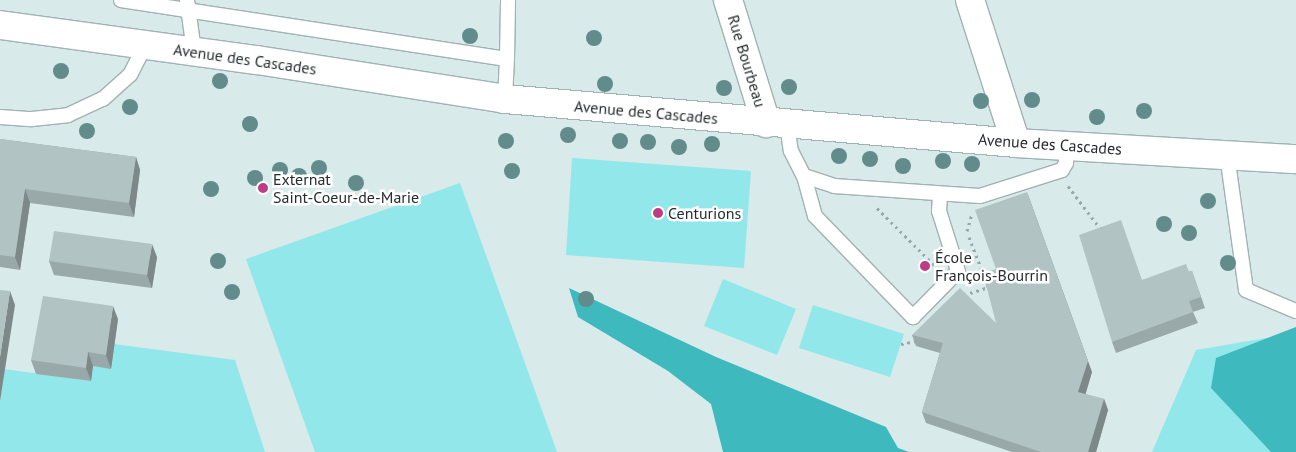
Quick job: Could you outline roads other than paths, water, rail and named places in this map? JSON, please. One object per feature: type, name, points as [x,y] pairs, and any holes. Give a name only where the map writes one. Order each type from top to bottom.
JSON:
[{"type":"street","name":"Rue Bourbeau","points":[[728,0],[777,124]]},
{"type":"street","points":[[970,0],[1016,142]]},
{"type":"street","name":"Avenue des Cascades","points":[[0,25],[194,51],[505,99],[777,124],[1067,146],[1296,159]]},
{"type":"lane","points":[[121,0],[187,4],[507,59]]},
{"type":"lane","points":[[505,99],[508,0]]},
{"type":"lane","points":[[187,4],[194,51]]},
{"type":"lane","points":[[0,117],[32,119],[68,115],[103,99],[130,75],[145,45]]},
{"type":"lane","points":[[777,124],[804,176],[814,216],[913,318],[958,271],[939,211],[940,195]]},
{"type":"lane","points":[[804,176],[826,185],[940,195],[980,196],[1058,172],[1066,163],[1067,146]]},
{"type":"lane","points":[[1227,155],[1246,290],[1296,311]]},
{"type":"place","name":"Externat Saint-Coeur-de-Marie","points":[[263,188]]},
{"type":"place","name":"Centurions","points":[[658,213]]},
{"type":"place","name":"École François-Bourrin","points":[[925,266]]}]
